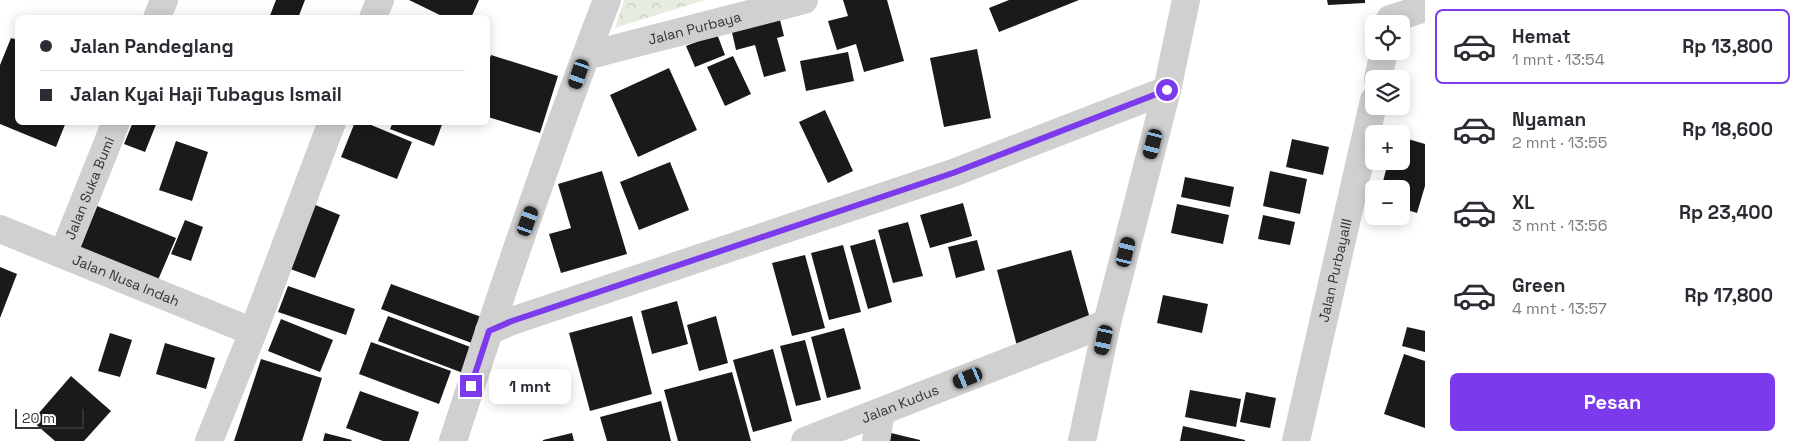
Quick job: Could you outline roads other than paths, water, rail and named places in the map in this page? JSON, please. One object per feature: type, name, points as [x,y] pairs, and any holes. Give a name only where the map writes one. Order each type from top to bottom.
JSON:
[{"type":"street","points":[[158,15],[164,0]]},
{"type":"street","points":[[374,15],[380,0]]},
{"type":"street","points":[[453,441],[489,331],[607,0]]},
{"type":"street","name":"Jalan Purbaya","points":[[586,56],[804,0]]},
{"type":"street","points":[[1082,441],[1107,323],[1167,90],[1186,0]]},
{"type":"street","points":[[1391,14],[1425,8]]},
{"type":"street","points":[[489,331],[512,321],[953,173],[1167,90]]},
{"type":"street","name":"Jalan PurbayaIII","points":[[1296,441],[1371,115]]},
{"type":"street","name":"Jalan Suka Bumi","points":[[63,254],[115,125]]},
{"type":"street","points":[[209,441],[253,332],[331,125]]},
{"type":"street","name":"Jalan Nusa Indah","points":[[0,229],[253,332]]},
{"type":"street","name":"Jalan Kudus","points":[[805,441],[1107,323]]},
{"type":"street","points":[[876,441],[881,412]]}]
